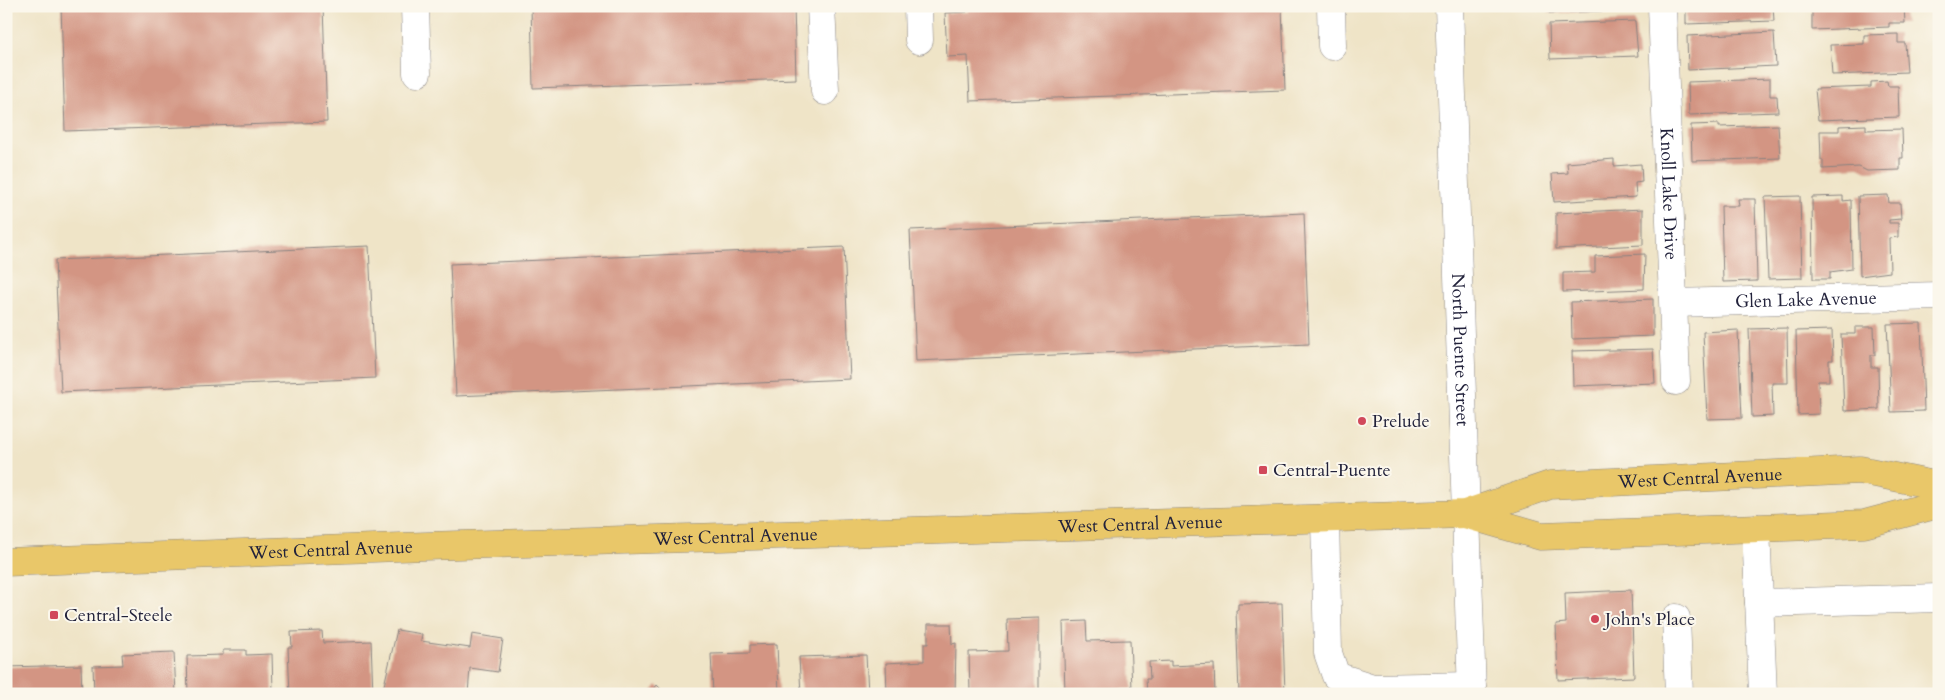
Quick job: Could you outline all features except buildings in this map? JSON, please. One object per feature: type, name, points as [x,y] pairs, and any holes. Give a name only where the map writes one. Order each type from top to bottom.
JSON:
[{"type":"main road","name":"West Central Avenue","points":[[6,562],[426,546],[1465,514],[1550,485],[1860,470],[1939,486]]},
{"type":"main road","name":"West Central Avenue","points":[[1465,514],[1541,536],[1864,524],[1939,504]]},
{"type":"street","points":[[415,6],[417,73]]},
{"type":"street","points":[[821,6],[825,91]]},
{"type":"street","points":[[918,6],[918,40]]},
{"type":"street","points":[[1331,6],[1332,46]]},
{"type":"street","name":"North Puente Street","points":[[1449,6],[1472,690]]},
{"type":"street","name":"Knoll Lake Drive","points":[[1662,6],[1676,381]]},
{"type":"street","name":"Glen Lake Avenue","points":[[1674,302],[1939,296]]},
{"type":"street","points":[[1324,518],[1328,653],[1336,676],[1373,688],[1472,690]]},
{"type":"street","points":[[1756,528],[1763,694]]},
{"type":"street","points":[[1759,603],[1939,598]]},
{"type":"street","points":[[1676,618],[1679,694]]},
{"type":"place","name":"Prelude","points":[[1362,421]]},
{"type":"place","name":"Central-Puente","points":[[1263,470]]},
{"type":"place","name":"Central-Steele","points":[[54,615]]},
{"type":"place","name":"John's Place","points":[[1595,619]]}]
